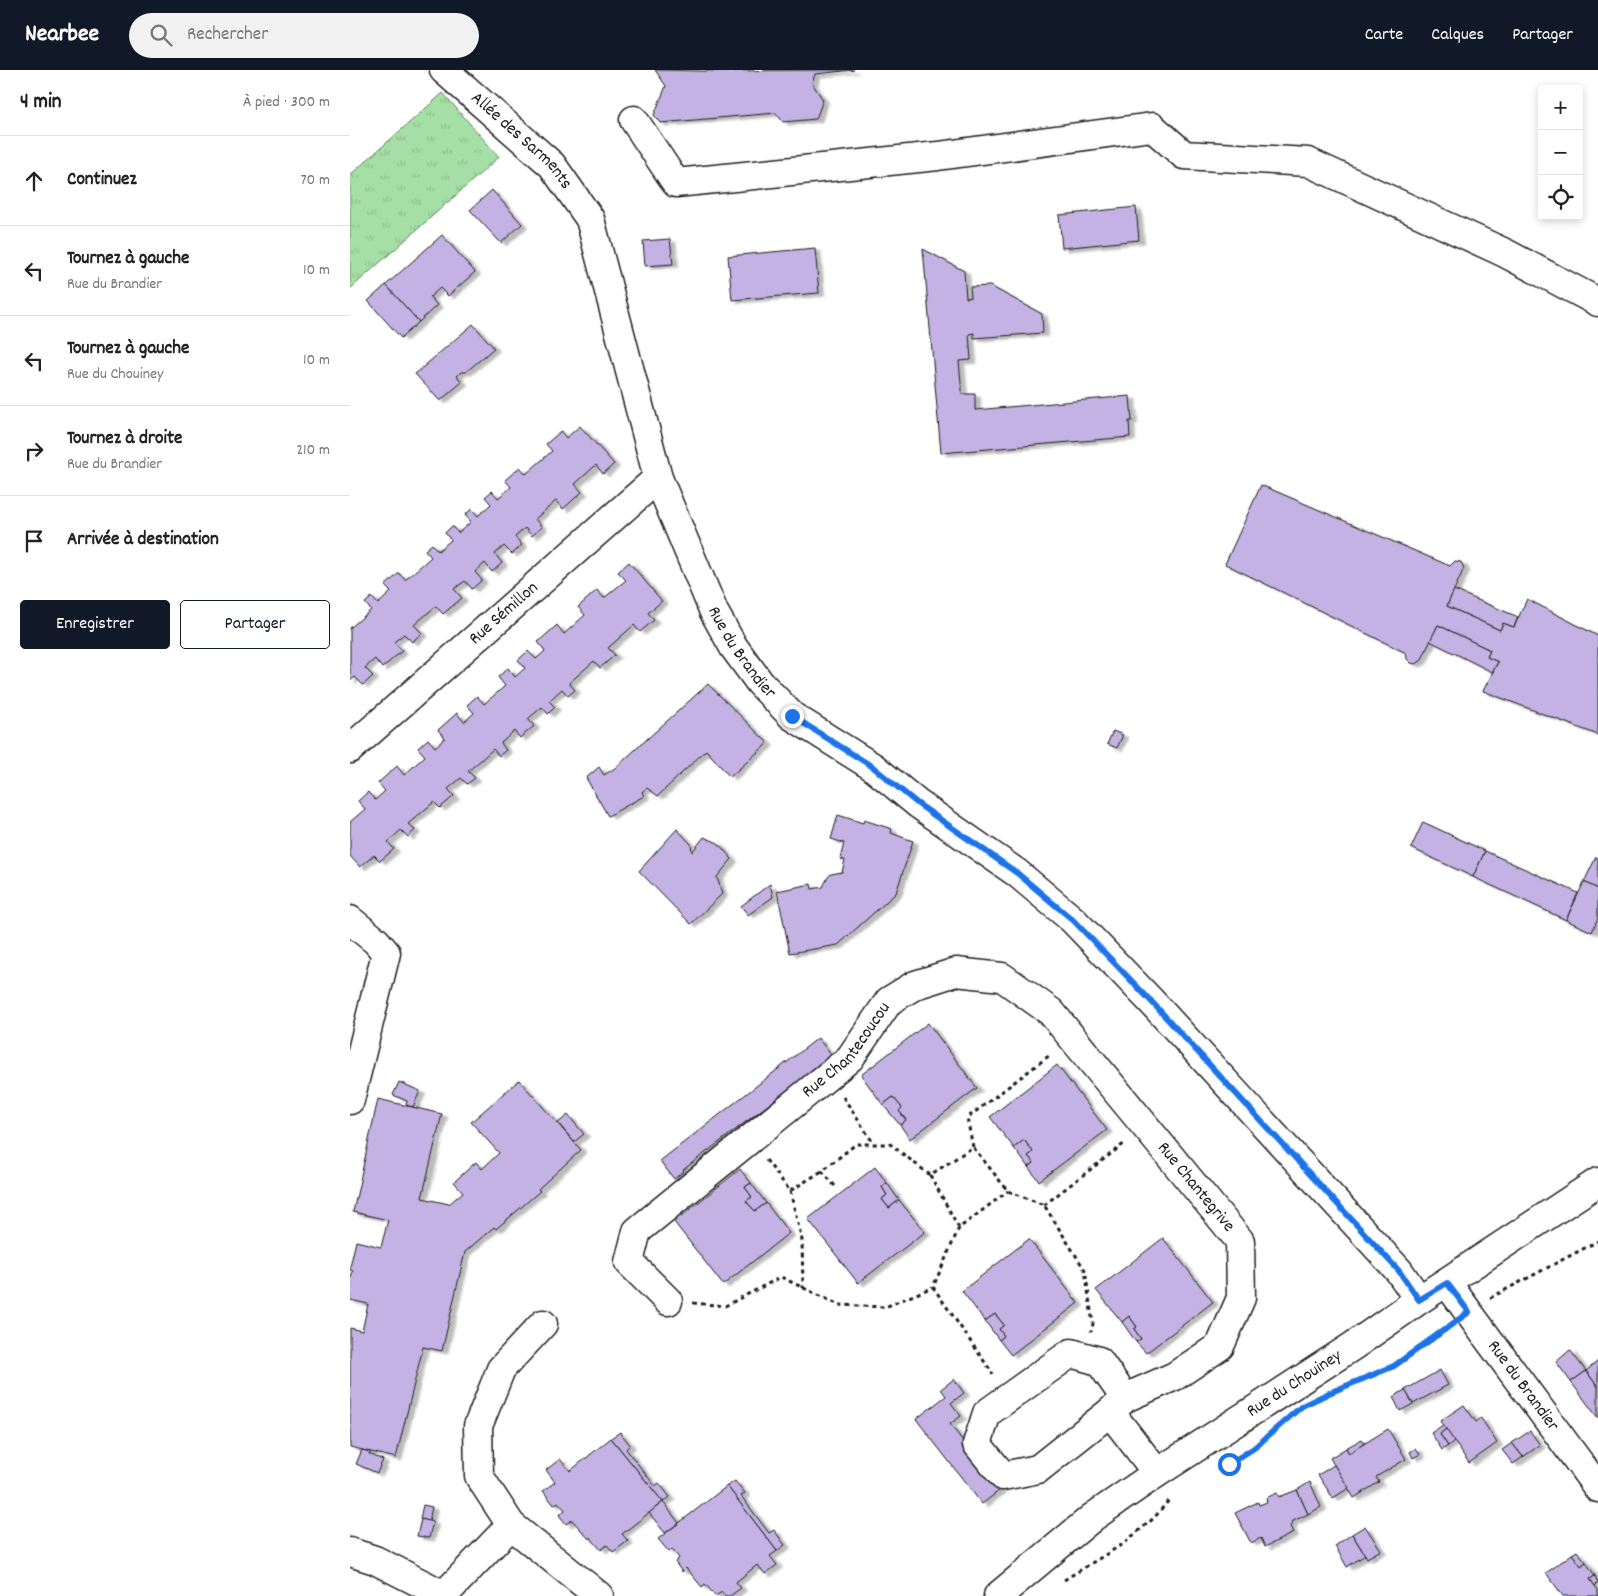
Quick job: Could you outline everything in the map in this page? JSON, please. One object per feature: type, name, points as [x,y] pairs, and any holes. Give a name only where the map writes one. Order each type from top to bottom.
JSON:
[{"type":"street","name":"Allée des Sarments","points":[[444,70],[552,165],[590,219]]},
{"type":"street","points":[[634,120],[676,183],[938,156],[1152,127],[1184,155],[1308,162],[1505,253],[1598,302]]},
{"type":"street","name":"Rue du Brandier","points":[[590,219],[658,478],[714,612],[733,646],[760,683],[792,716],[873,767],[918,804],[1017,873],[1073,920],[1157,1007],[1399,1271],[1419,1300]]},
{"type":"street","name":"Rue Sémillon","points":[[350,749],[658,478]]},
{"type":"street","points":[[350,920],[376,941],[386,953],[350,1100]]},
{"type":"street","name":"Rue Chantecoucou","points":[[668,1301],[629,1262],[637,1231],[850,1058],[889,1001],[915,985],[956,972],[1002,977],[1051,1012],[1146,1127]]},
{"type":"street","name":"Rue Chantegrive","points":[[1084,1356],[1070,1352],[987,1413],[977,1444],[1003,1476],[1038,1469],[1118,1405],[1175,1376],[1220,1346],[1241,1298],[1240,1241],[1146,1127]]},
{"type":"street","name":"Rue du Chouiney","points":[[998,1596],[1093,1517],[1598,1182]]},
{"type":"street","name":"Rue du Brandier","points":[[1447,1283],[1598,1488]]},
{"type":"street","points":[[543,1324],[500,1369],[478,1426],[480,1476],[511,1525],[599,1596]]},
{"type":"street","points":[[1084,1356],[1100,1361],[1118,1405],[1157,1473]]},
{"type":"street","points":[[350,1552],[375,1560],[445,1596],[511,1525]]},
{"type":"path","points":[[1072,1038],[967,1118],[973,1147],[1008,1191],[1044,1205],[1085,1270],[1093,1324],[1084,1356]]},
{"type":"path","points":[[828,1076],[874,1144]]},
{"type":"path","points":[[1044,1205],[1146,1127]]},
{"type":"path","points":[[750,1140],[790,1191],[802,1240],[803,1288]]},
{"type":"path","points":[[790,1191],[822,1172],[856,1144],[890,1144],[930,1175],[959,1228]]},
{"type":"path","points":[[930,1175],[973,1147]]},
{"type":"path","points":[[822,1172],[835,1186]]},
{"type":"path","points":[[668,1301],[725,1306],[781,1277],[838,1305],[885,1307],[933,1287],[959,1228],[1008,1191]]},
{"type":"path","points":[[1337,1389],[1394,1366],[1489,1298],[1598,1240]]},
{"type":"path","points":[[933,1287],[1009,1398]]},
{"type":"path","points":[[1212,1472],[1229,1464],[1266,1438]]},
{"type":"path","points":[[1059,1584],[1123,1544],[1154,1518],[1172,1497]]},
{"type":"green space","points":[[443,93],[499,157],[350,289],[350,175]]},
{"type":"building","points":[[655,70],[854,70],[815,74],[812,83],[823,100],[816,119],[783,122],[776,113],[660,123],[654,115],[666,86]]},
{"type":"building","points":[[492,190],[522,224],[501,243],[470,210]]},
{"type":"building","points":[[1136,207],[1139,240],[1062,248],[1059,215]]},
{"type":"building","points":[[442,235],[475,272],[448,296],[440,288],[430,297],[437,305],[419,322],[386,285]]},
{"type":"building","points":[[670,239],[673,264],[645,266],[643,241]]},
{"type":"building","points":[[815,248],[819,293],[732,300],[728,256]]},
{"type":"building","points":[[923,249],[964,271],[966,298],[971,297],[970,287],[990,286],[1042,314],[1043,333],[974,338],[974,333],[969,334],[971,360],[959,361],[962,394],[975,394],[975,410],[1130,396],[1132,421],[1129,421],[1130,437],[941,453]]},
{"type":"building","points":[[386,285],[419,322],[401,338],[368,301]]},
{"type":"building","points":[[473,324],[494,348],[466,372],[461,372],[457,376],[462,382],[440,401],[415,374]]},
{"type":"building","points":[[580,426],[614,464],[603,474],[596,465],[575,484],[582,492],[563,509],[556,501],[535,519],[542,527],[532,536],[525,528],[515,537],[522,545],[512,554],[504,546],[495,554],[502,563],[492,572],[485,563],[475,572],[482,580],[472,589],[465,581],[454,589],[462,598],[443,614],[436,606],[414,625],[422,633],[412,642],[404,634],[394,642],[402,651],[382,668],[375,659],[365,668],[373,676],[363,685],[355,677],[350,681],[350,628],[371,610],[365,603],[372,597],[378,604],[391,592],[385,586],[399,573],[405,580],[431,557],[425,550],[432,544],[438,551],[451,540],[445,533],[452,526],[458,533],[471,522],[465,515],[472,509],[478,516],[491,504],[485,497],[492,491],[498,498],[511,487],[505,480],[520,467],[526,474],[552,451],[546,444],[561,431],[566,438]]},
{"type":"building","points":[[1261,485],[1450,566],[1455,561],[1461,562],[1464,568],[1447,606],[1500,630],[1503,623],[1514,627],[1527,599],[1598,636],[1598,735],[1483,691],[1498,662],[1487,657],[1490,650],[1438,625],[1421,661],[1415,664],[1411,663],[1407,659],[1406,653],[1225,564]]},
{"type":"building","points":[[629,562],[662,601],[648,613],[654,620],[640,632],[634,625],[608,648],[615,655],[600,668],[594,661],[569,683],[575,690],[568,696],[562,689],[549,701],[555,707],[548,714],[542,707],[528,719],[534,726],[520,738],[514,731],[501,743],[506,750],[499,756],[493,749],[468,771],[475,778],[467,784],[461,778],[448,789],[454,796],[440,808],[434,802],[408,824],[415,830],[408,837],[401,830],[388,842],[394,849],[380,861],[374,855],[360,867],[350,856],[350,822],[365,809],[358,801],[368,792],[375,800],[385,791],[378,783],[397,766],[404,775],[425,756],[418,748],[428,739],[435,747],[445,738],[438,730],[457,713],[464,722],[474,713],[467,705],[477,696],[484,704],[505,686],[498,677],[508,668],[515,677],[525,668],[518,660],[528,651],[536,659],[545,651],[538,642],[557,625],[564,634],[585,615],[578,607],[597,590],[604,598],[626,580],[618,572]]},
{"type":"building","points":[[1454,590],[1518,617],[1514,627],[1503,623],[1500,630],[1447,606]]},
{"type":"building","points":[[1438,625],[1490,650],[1487,657],[1498,662],[1492,672],[1430,641]]},
{"type":"building","points":[[708,684],[768,743],[730,777],[706,750],[658,796],[647,788],[642,792],[644,796],[608,816],[586,778],[599,767],[604,775],[615,768]]},
{"type":"building","points":[[1113,731],[1123,735],[1117,748],[1107,744]]},
{"type":"building","points":[[838,815],[863,823],[864,820],[892,829],[891,833],[913,841],[896,893],[838,945],[790,953],[777,891],[811,884],[812,889],[823,887],[831,874],[842,872],[845,860],[840,859],[844,843],[831,839]]},
{"type":"building","points":[[1423,822],[1485,851],[1473,877],[1411,848]]},
{"type":"building","points":[[677,829],[691,844],[692,852],[704,837],[718,843],[732,859],[717,877],[722,894],[691,924],[639,871]]},
{"type":"building","points":[[1485,851],[1578,893],[1566,920],[1473,877]]},
{"type":"building","points":[[1596,857],[1598,858],[1598,889],[1584,882]]},
{"type":"building","points":[[1584,882],[1598,889],[1598,918],[1592,932],[1566,920]]},
{"type":"building","points":[[770,884],[773,897],[748,915],[741,906]]},
{"type":"building","points":[[928,1023],[977,1088],[910,1139],[900,1125],[906,1120],[899,1111],[902,1108],[893,1097],[883,1105],[861,1075]]},
{"type":"building","points":[[818,1038],[832,1056],[683,1170],[674,1179],[660,1161]]},
{"type":"building","points":[[1057,1065],[1107,1130],[1039,1181],[1028,1167],[1034,1163],[1028,1156],[1033,1152],[1024,1140],[1014,1148],[990,1117]]},
{"type":"building","points":[[519,1080],[581,1150],[538,1189],[540,1191],[496,1229],[494,1227],[465,1252],[442,1351],[423,1347],[396,1458],[350,1447],[350,1328],[362,1331],[368,1304],[350,1300],[350,1281],[353,1271],[350,1270],[350,1267],[356,1241],[381,1247],[388,1220],[353,1212],[378,1099],[442,1114],[422,1198],[449,1204],[463,1192],[454,1182],[476,1162],[482,1169],[499,1153],[471,1122]]},
{"type":"building","points":[[399,1082],[420,1091],[413,1107],[406,1105],[407,1101],[393,1095]]},
{"type":"building","points":[[893,1097],[902,1108],[899,1111],[906,1120],[900,1125],[883,1105]]},
{"type":"building","points":[[568,1115],[584,1134],[574,1142],[558,1123]]},
{"type":"building","points":[[1024,1140],[1033,1152],[1028,1156],[1034,1163],[1028,1167],[1014,1148]]},
{"type":"building","points":[[875,1167],[887,1183],[882,1187],[887,1195],[882,1199],[889,1208],[899,1200],[925,1232],[858,1283],[808,1219]]},
{"type":"building","points":[[740,1169],[751,1183],[745,1187],[752,1197],[746,1201],[755,1211],[766,1203],[789,1233],[723,1285],[674,1222]]},
{"type":"building","points":[[751,1183],[766,1203],[755,1211],[746,1201],[752,1197],[745,1187]]},
{"type":"building","points":[[887,1183],[899,1200],[889,1208],[882,1199],[887,1195],[882,1187]]},
{"type":"building","points":[[1163,1238],[1213,1302],[1146,1353],[1136,1342],[1141,1339],[1134,1329],[1137,1327],[1129,1316],[1122,1322],[1096,1290]]},
{"type":"building","points":[[1029,1239],[1078,1303],[1011,1355],[999,1340],[1004,1336],[999,1329],[1004,1325],[995,1314],[985,1321],[962,1291]]},
{"type":"building","points":[[995,1314],[1004,1325],[999,1329],[1004,1336],[999,1340],[985,1321]]},
{"type":"building","points":[[1129,1316],[1137,1327],[1134,1329],[1141,1339],[1136,1342],[1122,1322]]},
{"type":"building","points":[[1570,1350],[1586,1371],[1571,1382],[1556,1362]]},
{"type":"building","points":[[1598,1361],[1598,1387],[1586,1371]]},
{"type":"building","points":[[1440,1370],[1448,1385],[1413,1404],[1405,1390]]},
{"type":"building","points":[[1586,1371],[1598,1387],[1598,1418],[1571,1382]]},
{"type":"building","points":[[954,1379],[964,1393],[951,1403],[961,1416],[950,1424],[1000,1490],[982,1504],[916,1419],[946,1396],[941,1389]]},
{"type":"building","points":[[1405,1390],[1413,1404],[1400,1411],[1393,1397]]},
{"type":"building","points":[[1464,1405],[1476,1422],[1481,1418],[1497,1443],[1469,1463],[1440,1421]]},
{"type":"building","points":[[1443,1425],[1446,1429],[1440,1434],[1448,1446],[1442,1450],[1431,1433]]},
{"type":"building","points":[[1388,1429],[1406,1459],[1376,1477],[1379,1482],[1354,1498],[1330,1458],[1346,1448],[1349,1453]]},
{"type":"building","points":[[1446,1429],[1454,1441],[1448,1446],[1440,1434]]},
{"type":"building","points":[[1530,1431],[1540,1445],[1523,1457],[1512,1443]]},
{"type":"building","points":[[620,1432],[630,1445],[626,1449],[655,1486],[659,1483],[670,1497],[663,1502],[611,1438]]},
{"type":"building","points":[[611,1438],[663,1502],[622,1534],[628,1541],[613,1552],[607,1545],[601,1550],[572,1520],[566,1524],[559,1515],[565,1510],[558,1502],[554,1505],[543,1491],[555,1482],[546,1470],[560,1459],[570,1471]]},
{"type":"building","points":[[1362,1439],[1365,1443],[1349,1453],[1346,1448]]},
{"type":"building","points":[[1512,1443],[1523,1457],[1513,1464],[1502,1450]]},
{"type":"building","points":[[1416,1448],[1420,1454],[1413,1458],[1410,1452]]},
{"type":"building","points":[[362,1450],[370,1452],[369,1454],[383,1460],[377,1473],[356,1464]]},
{"type":"building","points":[[1334,1465],[1349,1488],[1333,1498],[1318,1475]]},
{"type":"building","points":[[735,1481],[745,1493],[741,1496],[769,1533],[774,1530],[785,1545],[777,1551],[727,1486]]},
{"type":"building","points":[[1310,1482],[1321,1507],[1308,1514],[1297,1490]]},
{"type":"building","points":[[727,1486],[777,1551],[770,1556],[777,1565],[765,1574],[757,1565],[736,1582],[741,1588],[730,1596],[725,1596],[722,1592],[715,1596],[705,1584],[702,1587],[686,1568],[682,1572],[675,1562],[679,1558],[672,1549],[669,1552],[658,1539]]},
{"type":"building","points":[[1297,1490],[1308,1514],[1291,1522],[1290,1526],[1293,1533],[1265,1547],[1261,1538],[1251,1543],[1235,1513],[1258,1502],[1259,1505],[1267,1502],[1266,1498],[1277,1493],[1279,1497]]},
{"type":"building","points":[[663,1502],[679,1523],[665,1533],[649,1513]]},
{"type":"building","points":[[423,1505],[432,1507],[429,1521],[420,1519]]},
{"type":"building","points":[[421,1519],[433,1522],[429,1538],[417,1536]]},
{"type":"building","points":[[1365,1526],[1381,1550],[1367,1558],[1352,1534]]},
{"type":"building","points":[[1352,1534],[1365,1555],[1347,1567],[1335,1546]]},
{"type":"building","points":[[1577,1551],[1586,1562],[1581,1566],[1572,1554]]},
{"type":"building","points":[[1572,1554],[1581,1566],[1586,1562],[1595,1576],[1590,1579],[1598,1590],[1598,1596],[1563,1596],[1546,1573]]},
{"type":"building","points":[[1595,1576],[1598,1583],[1595,1586],[1590,1579]]},
{"type":"route","points":[[792,716],[873,767],[918,804],[1017,873],[1073,920],[1150,1000],[1399,1271],[1419,1300],[1447,1283],[1469,1312],[1394,1366],[1302,1406],[1254,1448],[1229,1464]]}]
